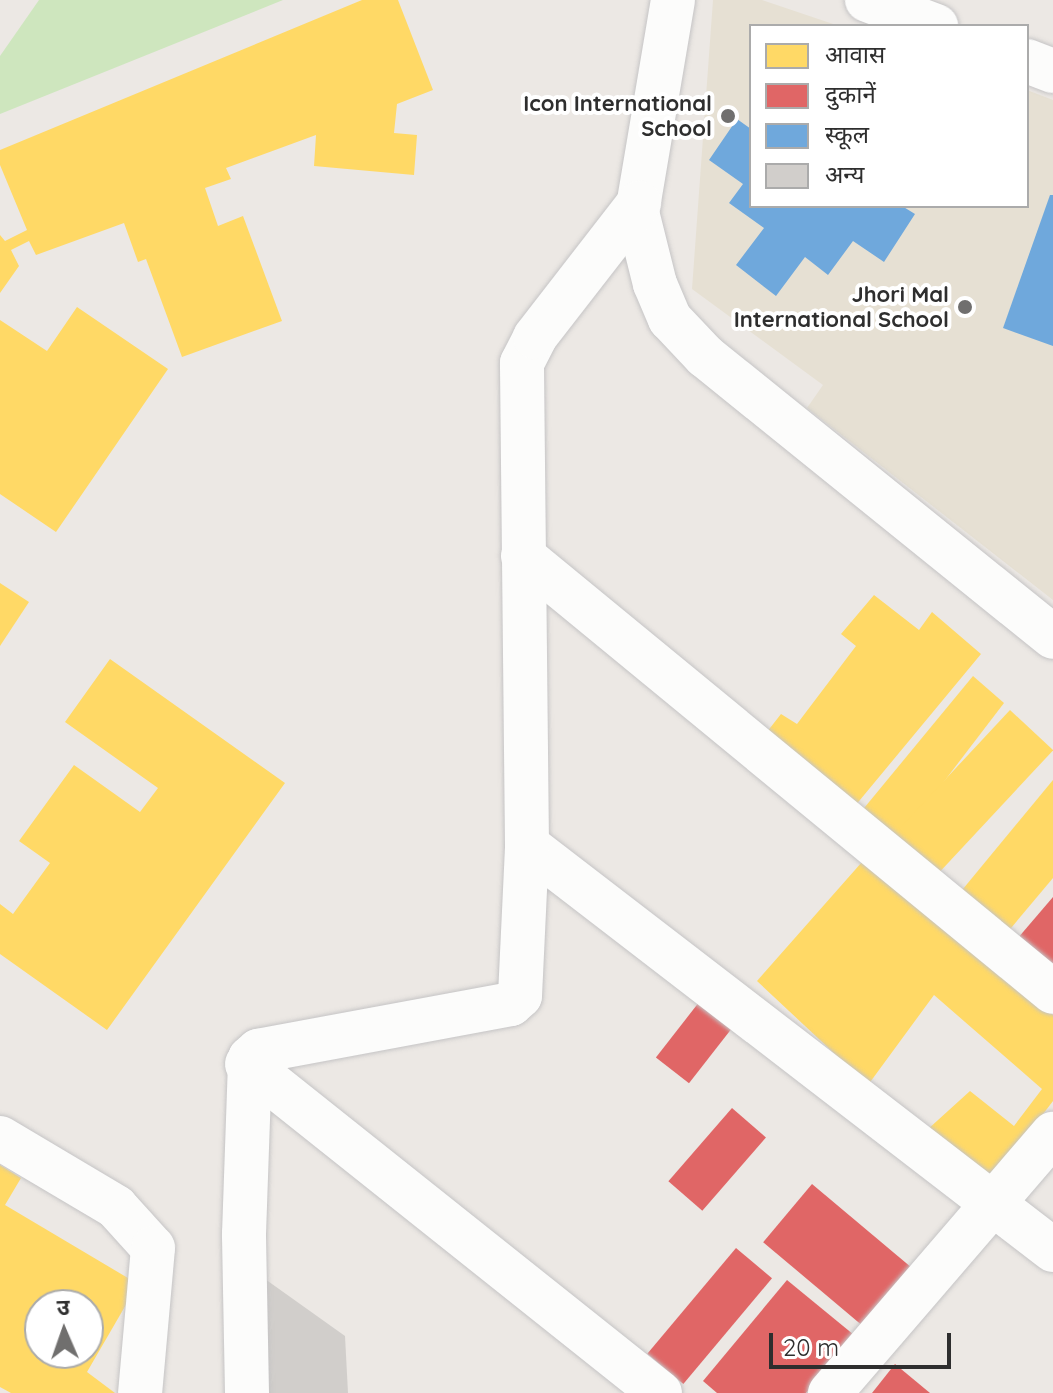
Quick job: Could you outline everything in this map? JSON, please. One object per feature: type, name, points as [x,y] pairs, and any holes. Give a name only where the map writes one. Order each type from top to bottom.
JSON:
[{"type":"street","points":[[673,0],[639,203],[655,284],[670,319],[705,356],[1053,637]]},
{"type":"street","points":[[867,0],[931,24]]},
{"type":"street","points":[[1029,62],[1053,71]]},
{"type":"street","points":[[247,1393],[247,1064],[258,1051],[518,1001],[522,988],[527,845],[522,363],[535,337],[639,203]]},
{"type":"street","points":[[523,556],[1053,992]]},
{"type":"street","points":[[527,845],[1053,1250]]},
{"type":"street","points":[[247,1064],[660,1393]]},
{"type":"street","points":[[830,1393],[996,1205],[1053,1134]]},
{"type":"street","points":[[0,1138],[116,1207],[153,1248],[140,1393]]},
{"type":"shaded area","name":"Jhori Mal International School","points":[[713,0],[762,0],[833,24],[749,24],[749,208],[1029,208],[1029,91],[1053,100],[1053,600],[807,408],[823,385],[692,289]]},
{"type":"green space","points":[[39,0],[283,0],[0,114],[0,56]]},
{"type":"building: आवास","points":[[362,0],[398,0],[433,90],[397,104],[394,133],[417,135],[414,175],[314,166],[316,135],[226,168],[231,179],[205,188],[218,226],[243,216],[282,321],[182,357],[146,259],[138,262],[124,223],[36,255],[29,241],[11,250],[19,266],[0,293],[0,235],[5,241],[27,230],[0,165],[0,150]]},
{"type":"building: आवास","points":[[77,307],[168,369],[56,532],[0,494],[0,320],[47,351]]},
{"type":"building: आवास","points":[[0,583],[29,602],[0,646]]},
{"type":"building: आवास","points":[[874,595],[919,630],[932,612],[981,654],[850,812],[759,742],[781,714],[797,724],[856,646],[841,634]]},
{"type":"building: आवास","points":[[110,659],[285,783],[107,1030],[0,954],[0,904],[13,914],[50,863],[19,841],[74,765],[140,812],[158,788],[65,722]]},
{"type":"building: आवास","points":[[973,676],[1004,703],[897,843],[860,813]]},
{"type":"building: आवास","points":[[1010,710],[1053,750],[932,880],[889,839]]},
{"type":"building: आवास","points":[[1053,780],[1053,878],[1006,934],[958,895]]},
{"type":"building: आवास","points":[[862,862],[1053,1015],[1053,1101],[992,1181],[927,1130],[970,1091],[1014,1126],[1042,1089],[934,995],[868,1085],[757,981]]},
{"type":"building: आवास","points":[[0,1165],[21,1178],[5,1205],[138,1284],[104,1343],[104,1289],[24,1289],[24,1369],[89,1369],[87,1372],[115,1393],[11,1393],[0,1387]]},
{"type":"building: दुकानें","points":[[1053,897],[1053,980],[1012,945]]},
{"type":"building: दुकानें","points":[[707,992],[740,1018],[689,1083],[656,1057]]},
{"type":"building: दुकानें","points":[[732,1108],[766,1138],[702,1211],[668,1181]]},
{"type":"building: दुकानें","points":[[812,1184],[911,1267],[862,1325],[763,1242]]},
{"type":"building: दुकानें","points":[[736,1248],[772,1278],[683,1384],[647,1354]]},
{"type":"building: दुकानें","points":[[787,1280],[854,1335],[806,1393],[717,1393],[703,1381]]},
{"type":"building: दुकानें","points":[[895,1364],[930,1393],[872,1393]]},
{"type":"building: स्कूल","points":[[737,119],[749,128],[749,208],[905,208],[915,214],[884,262],[853,241],[828,275],[805,257],[776,296],[736,265],[764,228],[729,203],[743,184],[709,160]]},
{"type":"building: स्कूल","points":[[1050,195],[1053,195],[1053,346],[1003,328]]},
{"type":"building: अन्य","points":[[265,1279],[345,1336],[348,1393],[268,1393]]},
{"type":"place","name":"Icon International School","points":[[728,116]]},
{"type":"place","name":"Jhori Mal International School","points":[[965,307]]}]
